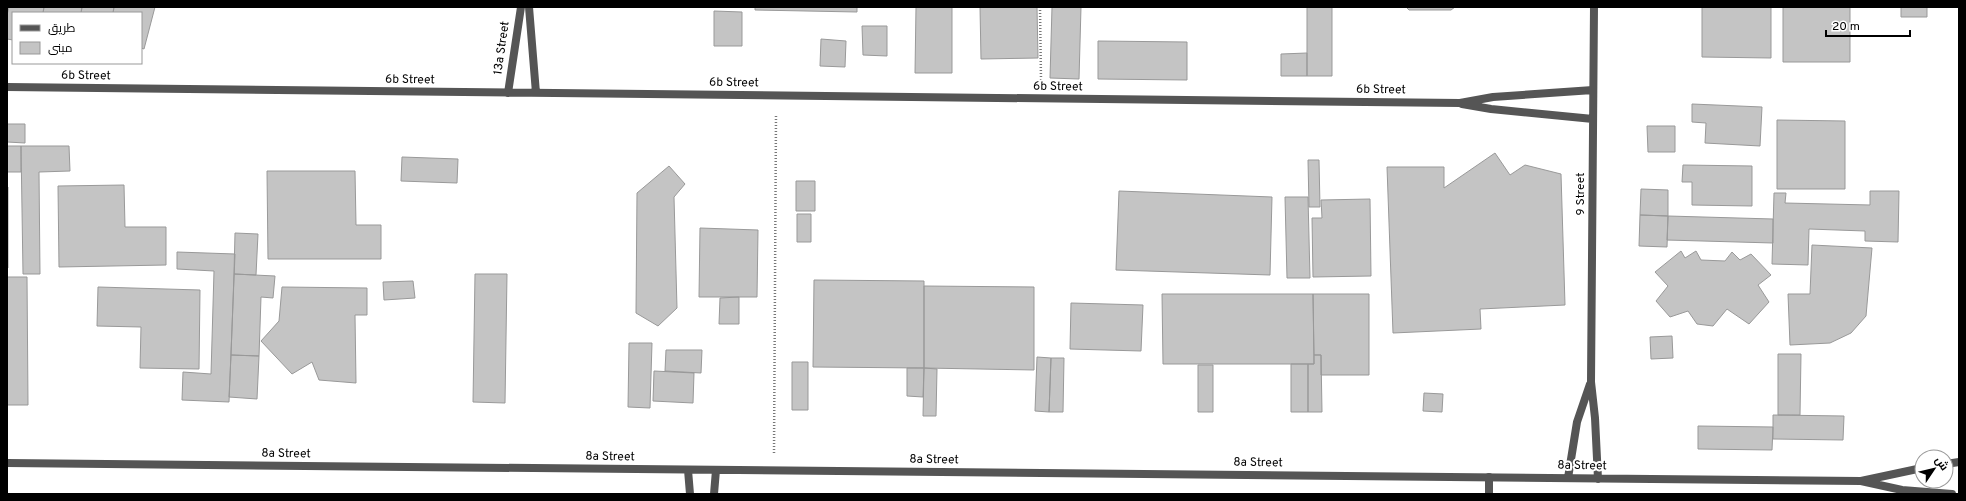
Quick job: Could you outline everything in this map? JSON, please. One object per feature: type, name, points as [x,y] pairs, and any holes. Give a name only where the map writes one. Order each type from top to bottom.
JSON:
[{"type":"street","name":"13a Street","points":[[508,93],[521,7]]},
{"type":"street","name":"13a Street","points":[[529,7],[536,93]]},
{"type":"street","name":"9 Street","points":[[1594,7],[1591,382],[1595,418],[1598,479]]},
{"type":"street","name":"6b Street","points":[[7,87],[1460,103],[1491,109],[1593,119]]},
{"type":"street","name":"6b Street","points":[[1460,103],[1493,97],[1594,90]]},
{"type":"street","name":"9 Street","points":[[1568,478],[1577,422],[1591,382]]},
{"type":"street","name":"8a Street","points":[[7,463],[1861,481],[1902,490],[1952,494]]},
{"type":"street","name":"8a Street","points":[[1861,481],[1914,469]]},
{"type":"street","points":[[688,470],[690,494]]},
{"type":"street","points":[[714,494],[716,470]]},
{"type":"street","points":[[1489,477],[1489,494]]},
{"type":"path","points":[[1040,7],[1041,98]]},
{"type":"path","points":[[774,470],[776,96]]},
{"type":"building","points":[[9,7],[44,7],[43,12],[12,12],[12,40],[7,39],[7,15]]},
{"type":"building","points":[[44,7],[82,7],[81,12],[43,12]]},
{"type":"building","points":[[82,7],[114,7],[113,12],[81,12]]},
{"type":"building","points":[[114,7],[155,7],[144,49],[142,48],[142,12],[113,12]]},
{"type":"building","points":[[755,7],[857,7],[857,12],[755,10]]},
{"type":"building","points":[[916,7],[952,7],[952,73],[915,73]]},
{"type":"building","points":[[980,7],[1037,7],[1038,58],[981,59]]},
{"type":"building","points":[[1052,7],[1081,7],[1079,79],[1050,78]]},
{"type":"building","points":[[1307,7],[1332,7],[1332,76],[1307,76]]},
{"type":"building","points":[[1406,7],[1455,7],[1451,10],[1409,10]]},
{"type":"building","points":[[1702,7],[1771,7],[1771,58],[1702,57]]},
{"type":"building","points":[[1783,7],[1850,7],[1850,62],[1783,62]]},
{"type":"building","points":[[1901,7],[1927,7],[1927,17],[1901,17]]},
{"type":"building","points":[[714,11],[742,12],[742,46],[714,46]]},
{"type":"building","points":[[862,26],[887,26],[887,56],[863,55]]},
{"type":"building","points":[[821,39],[846,41],[845,67],[820,66]]},
{"type":"building","points":[[1098,41],[1187,42],[1187,80],[1098,79]]},
{"type":"building","points":[[1307,53],[1307,76],[1281,76],[1281,54]]},
{"type":"building","points":[[1692,104],[1762,107],[1760,146],[1705,143],[1706,123],[1692,122]]},
{"type":"building","points":[[1777,120],[1845,121],[1845,189],[1777,189]]},
{"type":"building","points":[[7,124],[25,124],[25,143],[7,142]]},
{"type":"building","points":[[1647,126],[1675,126],[1675,152],[1648,152]]},
{"type":"building","points":[[7,146],[21,146],[21,172],[7,172]]},
{"type":"building","points":[[21,146],[69,146],[70,171],[39,172],[40,274],[23,274]]},
{"type":"building","points":[[1495,153],[1510,175],[1525,165],[1561,174],[1565,305],[1480,309],[1481,329],[1393,333],[1387,167],[1444,167],[1444,188]]},
{"type":"building","points":[[402,157],[458,159],[457,183],[401,181]]},
{"type":"building","points":[[1308,160],[1319,160],[1320,207],[1309,207]]},
{"type":"building","points":[[1683,165],[1752,166],[1752,206],[1692,205],[1692,182],[1682,182]]},
{"type":"building","points":[[669,166],[685,184],[674,197],[677,308],[658,326],[636,313],[637,193]]},
{"type":"building","points":[[267,171],[355,171],[356,225],[381,225],[381,259],[268,259]]},
{"type":"building","points":[[796,181],[815,181],[815,211],[796,211]]},
{"type":"building","points":[[124,185],[125,227],[166,227],[166,265],[59,267],[58,186]]},
{"type":"building","points":[[8,187],[8,268],[7,268]]},
{"type":"building","points":[[1641,189],[1668,190],[1668,216],[1640,215]]},
{"type":"building","points":[[1119,191],[1272,197],[1270,275],[1116,270]]},
{"type":"building","points":[[1870,191],[1899,191],[1898,242],[1865,241],[1865,231],[1809,229],[1808,265],[1772,264],[1774,193],[1786,193],[1785,203],[1870,205]]},
{"type":"building","points":[[1285,197],[1308,197],[1310,278],[1287,278]]},
{"type":"building","points":[[1370,199],[1371,276],[1313,277],[1312,218],[1322,218],[1321,200]]},
{"type":"building","points":[[797,214],[811,214],[811,242],[797,242]]},
{"type":"building","points":[[1640,215],[1668,216],[1667,247],[1639,246]]},
{"type":"building","points":[[1668,216],[1773,219],[1773,243],[1667,240]]},
{"type":"building","points":[[700,228],[758,230],[757,297],[699,297]]},
{"type":"building","points":[[235,233],[258,234],[256,275],[234,274]]},
{"type":"building","points":[[1812,245],[1872,248],[1866,316],[1851,333],[1830,343],[1790,345],[1788,294],[1810,294]]},
{"type":"building","points":[[1681,251],[1685,258],[1696,251],[1701,260],[1725,261],[1732,252],[1740,260],[1751,254],[1771,275],[1758,285],[1769,302],[1749,324],[1727,309],[1713,326],[1697,324],[1688,311],[1670,317],[1656,301],[1668,286],[1655,272]]},
{"type":"building","points":[[177,252],[235,254],[229,402],[182,400],[183,372],[211,374],[214,271],[177,269]]},
{"type":"building","points":[[234,274],[275,276],[273,298],[261,297],[259,356],[231,355]]},
{"type":"building","points":[[475,274],[507,274],[505,403],[473,402]]},
{"type":"building","points":[[7,277],[27,277],[28,405],[7,405]]},
{"type":"building","points":[[814,280],[924,281],[924,368],[813,367]]},
{"type":"building","points":[[413,281],[415,298],[384,300],[383,282]]},
{"type":"building","points":[[924,286],[1034,287],[1034,370],[924,368]]},
{"type":"building","points":[[98,287],[200,290],[199,369],[140,368],[141,327],[97,326]]},
{"type":"building","points":[[282,287],[367,288],[367,315],[355,315],[356,383],[319,380],[312,362],[292,374],[261,341],[279,321]]},
{"type":"building","points":[[1162,294],[1313,294],[1314,364],[1163,364]]},
{"type":"building","points":[[1313,294],[1369,294],[1369,375],[1321,375],[1321,355],[1314,355]]},
{"type":"building","points":[[739,297],[739,324],[719,324],[720,298]]},
{"type":"building","points":[[1071,303],[1143,305],[1141,351],[1070,349]]},
{"type":"building","points":[[1672,336],[1673,358],[1651,359],[1650,337]]},
{"type":"building","points":[[629,343],[652,343],[650,408],[628,407]]},
{"type":"building","points":[[666,350],[702,350],[701,373],[665,371]]},
{"type":"building","points":[[1778,354],[1801,354],[1800,415],[1778,415]]},
{"type":"building","points":[[231,355],[259,356],[257,399],[229,397]]},
{"type":"building","points":[[1314,355],[1321,355],[1322,412],[1308,412],[1308,364],[1314,364]]},
{"type":"building","points":[[1037,357],[1051,358],[1049,412],[1035,411]]},
{"type":"building","points":[[1051,358],[1064,358],[1063,412],[1049,412]]},
{"type":"building","points":[[792,362],[808,362],[808,410],[792,410]]},
{"type":"building","points":[[1291,364],[1308,364],[1308,412],[1291,412]]},
{"type":"building","points":[[1198,365],[1213,365],[1213,412],[1198,412]]},
{"type":"building","points":[[907,368],[924,368],[923,397],[907,396]]},
{"type":"building","points":[[924,368],[937,369],[936,416],[923,416]]},
{"type":"building","points":[[654,371],[694,373],[693,403],[653,401]]},
{"type":"building","points":[[1424,393],[1443,394],[1442,412],[1423,411]]},
{"type":"building","points":[[1773,415],[1844,416],[1843,440],[1773,439]]},
{"type":"building","points":[[1698,426],[1773,427],[1772,450],[1698,449]]}]
